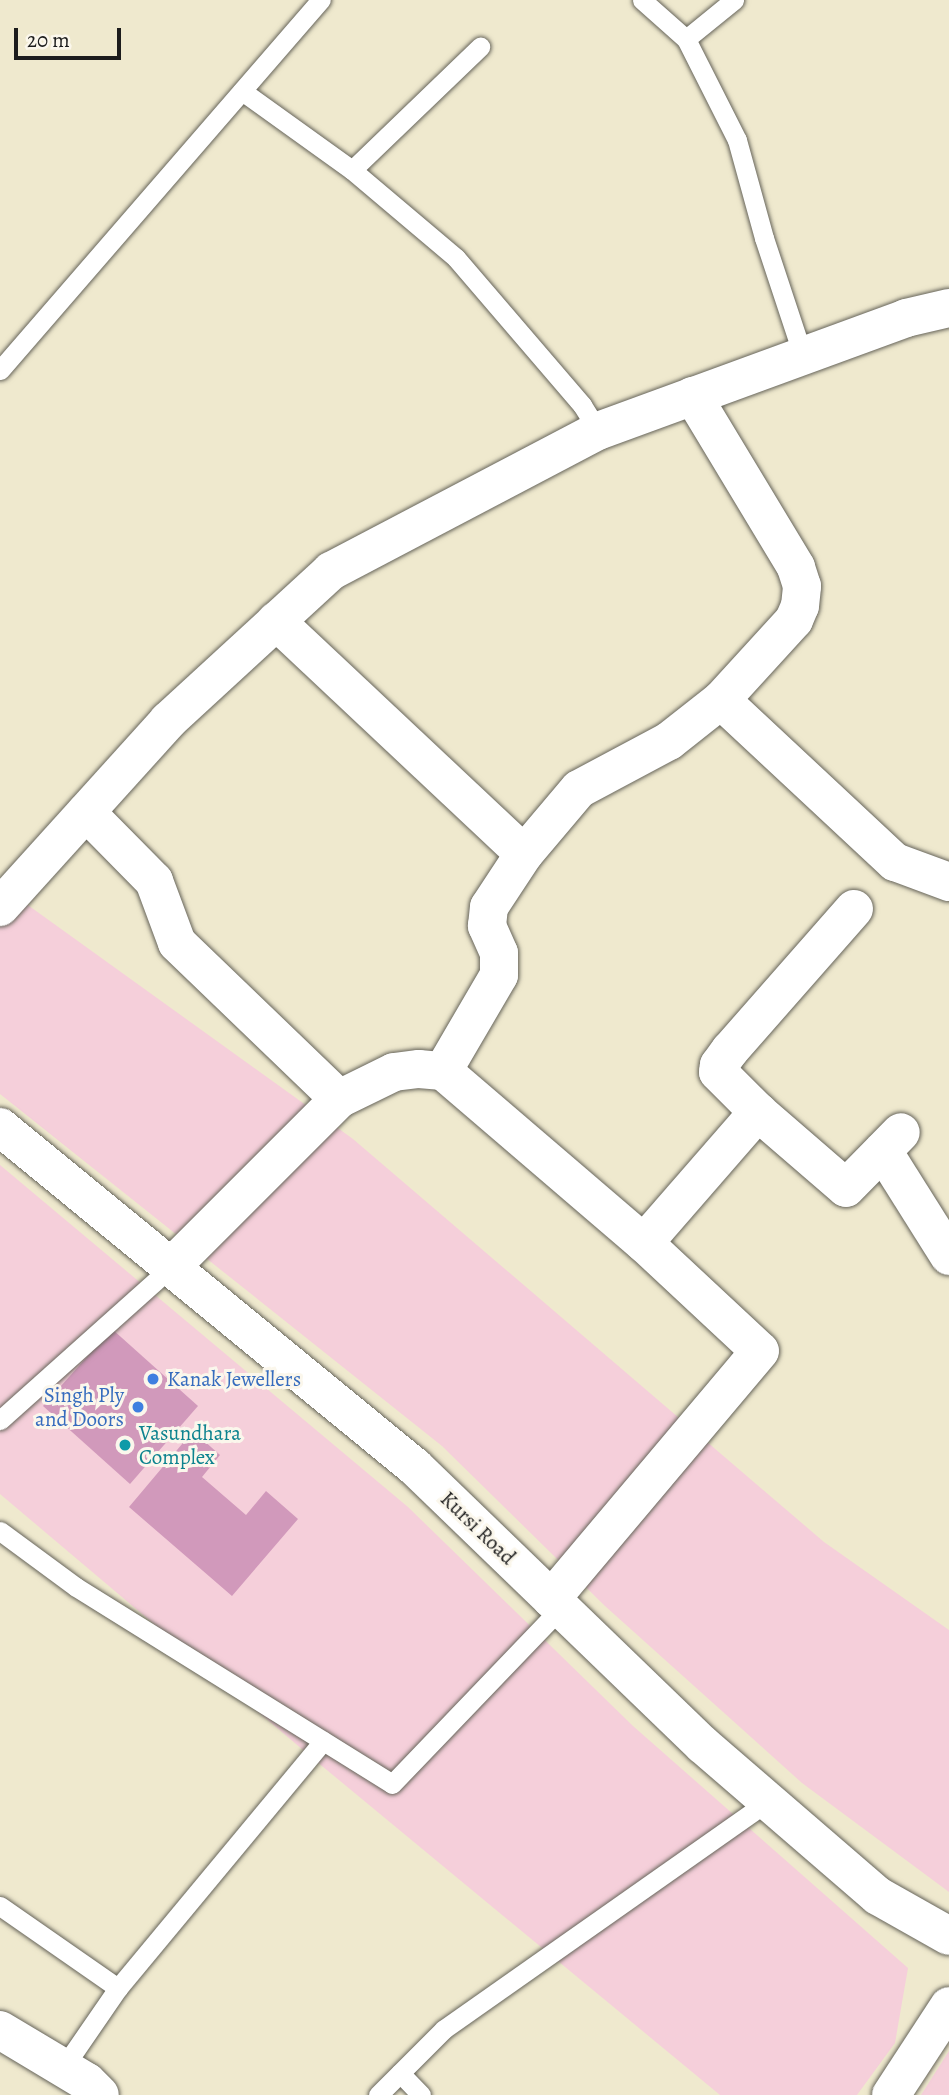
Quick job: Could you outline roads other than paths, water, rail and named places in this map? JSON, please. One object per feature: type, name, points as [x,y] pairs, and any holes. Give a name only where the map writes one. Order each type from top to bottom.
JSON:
[{"type":"street","points":[[0,907],[168,722],[331,570],[598,431],[906,318],[949,308]]},
{"type":"street","points":[[443,1071],[499,975],[499,953],[487,926],[489,907],[524,854],[579,789],[669,741],[721,700],[794,620],[802,586],[796,568],[692,396]]},
{"type":"street","points":[[276,621],[524,854]]},
{"type":"street","points":[[721,700],[895,862],[949,881]]},
{"type":"street","points":[[86,813],[154,881],[177,943],[339,1099]]},
{"type":"street","points":[[855,909],[719,1065],[721,1078],[846,1188],[892,1141],[949,1256]]},
{"type":"street","points":[[171,1268],[339,1099],[394,1072],[419,1069],[443,1071],[644,1243],[760,1352],[556,1604]]},
{"type":"street","points":[[644,1243],[758,1112]]},
{"type":"street","name":"Kursi Road","points":[[0,1127],[415,1467],[703,1745],[878,1895],[949,1936]]},
{"type":"street","points":[[891,2095],[949,2006]]},
{"type":"street","points":[[0,2030],[87,2082],[100,2095]]},
{"type":"lane","points":[[0,370],[321,0]]},
{"type":"lane","points":[[642,0],[686,39],[737,139],[764,238],[803,356]]},
{"type":"lane","points":[[686,39],[734,0]]},
{"type":"lane","points":[[352,170],[480,47]]},
{"type":"lane","points":[[242,91],[352,170],[456,258],[582,405],[598,431]]},
{"type":"lane","points":[[0,1420],[171,1268]]},
{"type":"lane","points":[[0,1531],[76,1587],[392,1784],[556,1604]]},
{"type":"lane","points":[[63,2068],[118,1988],[323,1741]]},
{"type":"lane","points":[[378,2095],[444,2029],[768,1801]]},
{"type":"lane","points":[[0,1906],[118,1988]]},
{"type":"lane","points":[[400,2073],[421,2095]]},
{"type":"place","name":"Kanak Jewellers","points":[[153,1379]]},
{"type":"place","name":"Singh Ply and Doors","points":[[138,1407]]},
{"type":"place","name":"Vasundhara Complex","points":[[125,1445]]}]
